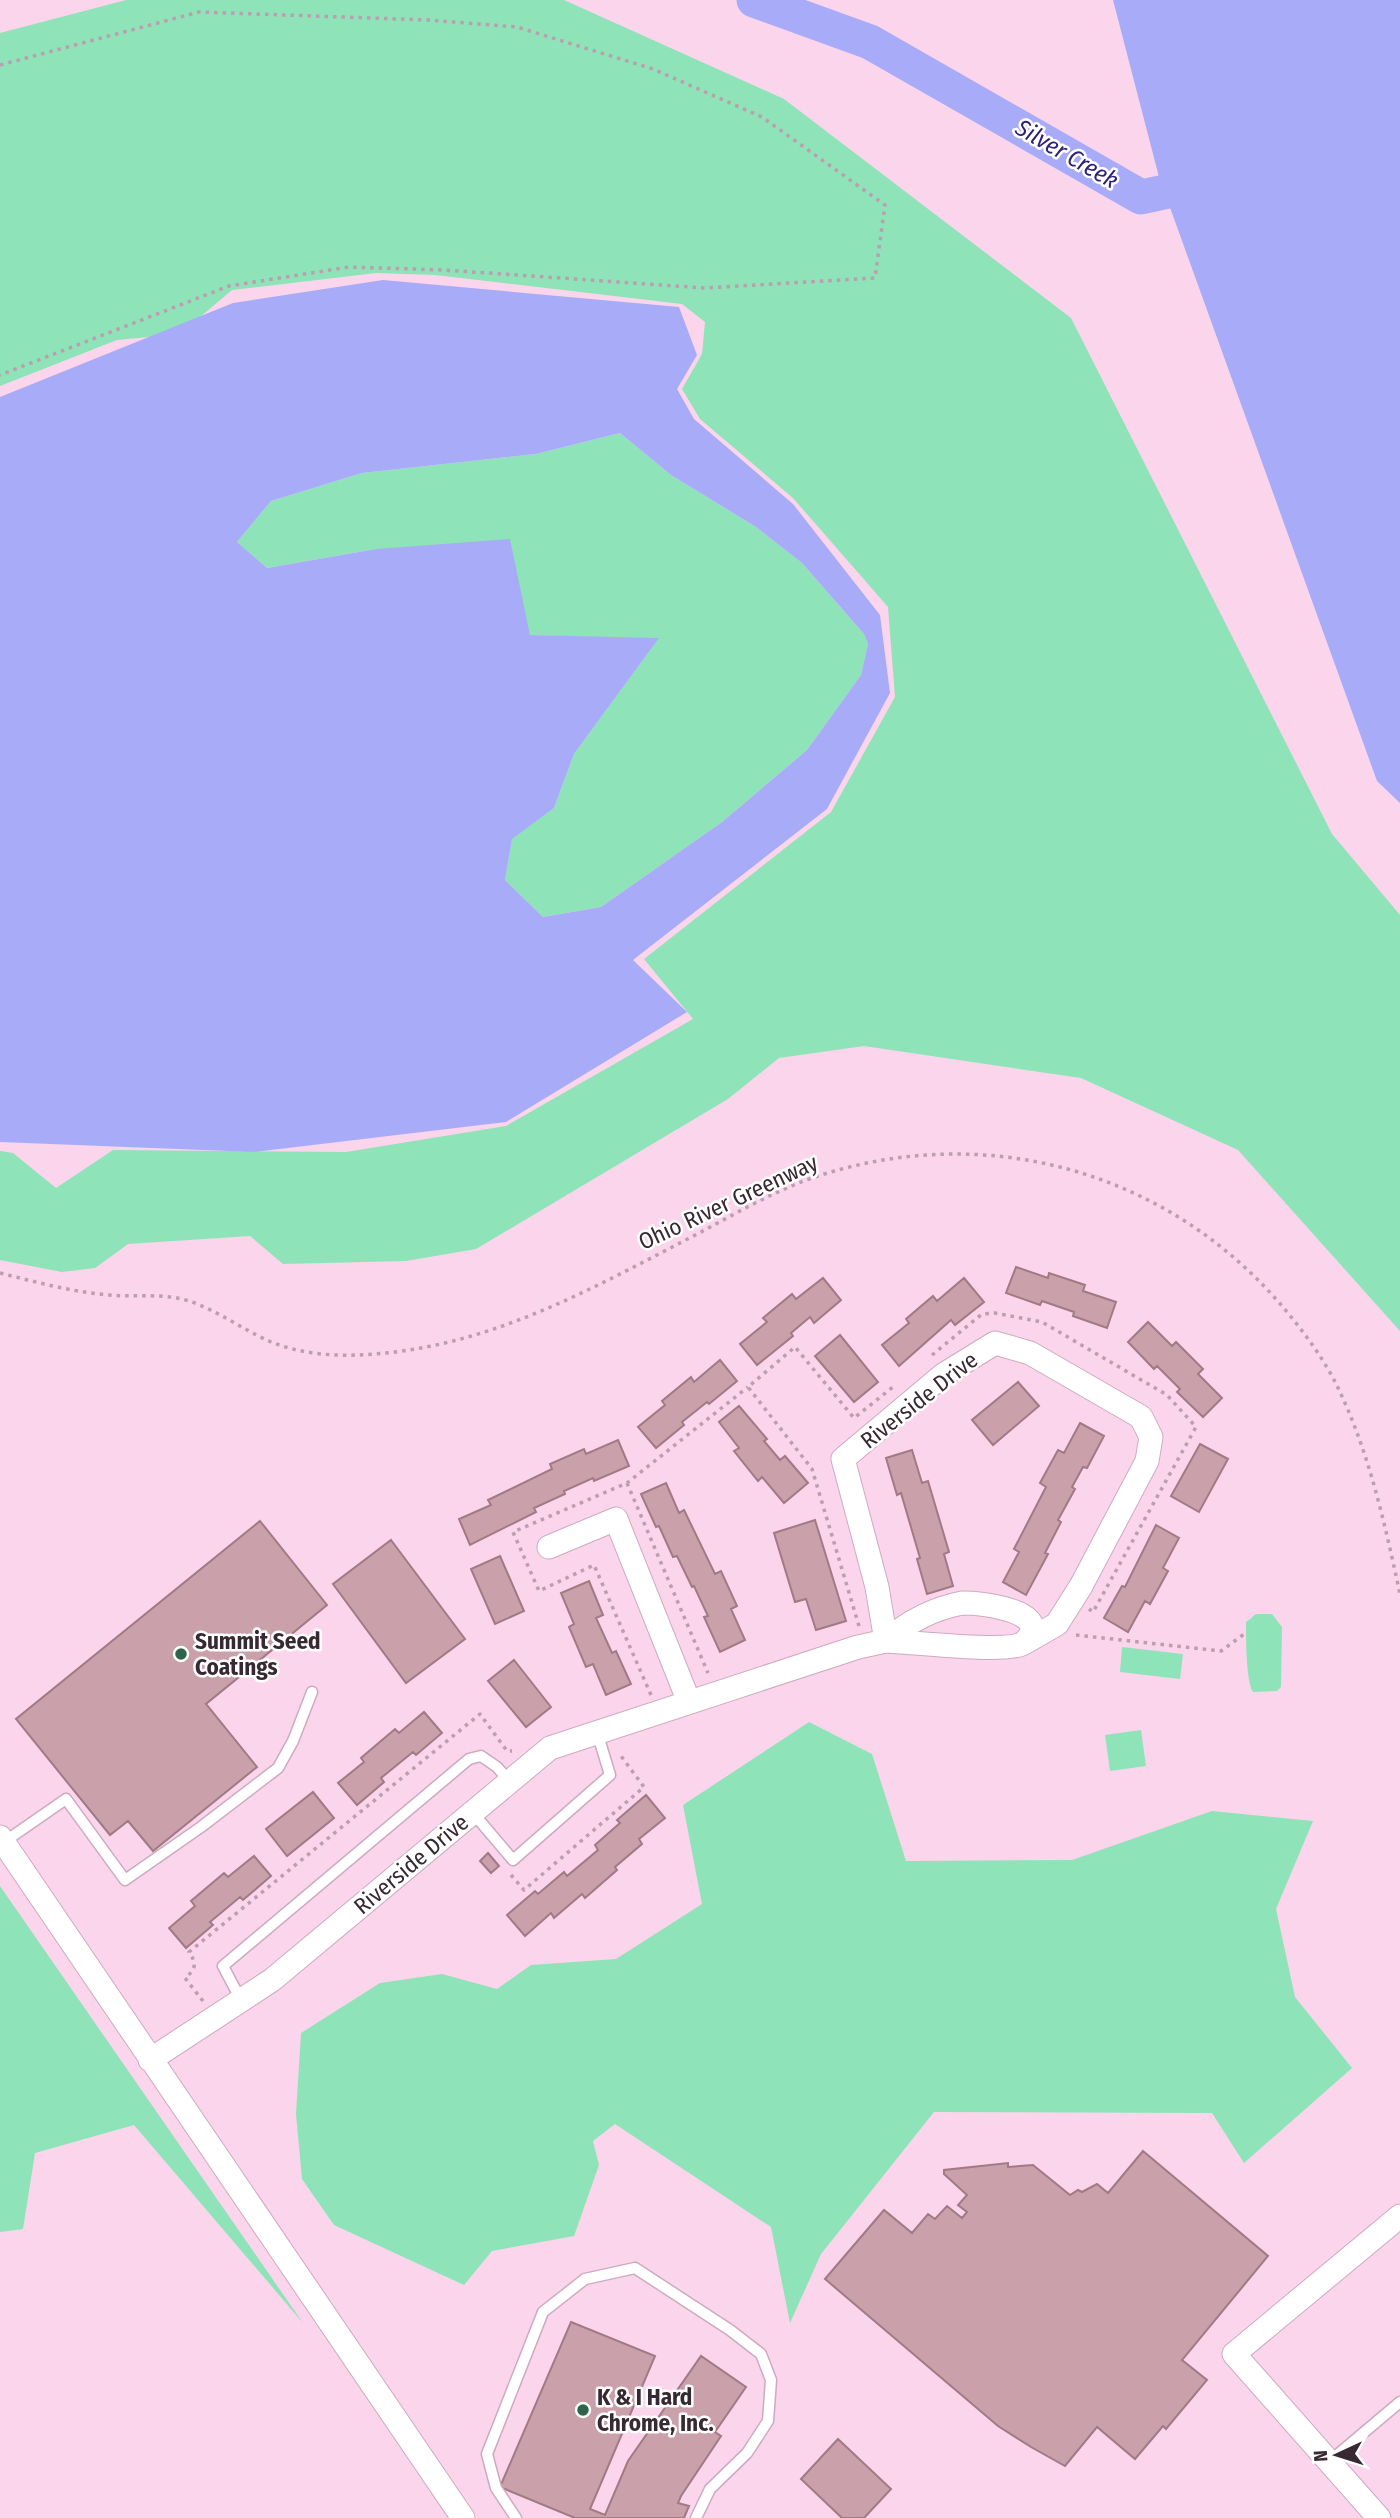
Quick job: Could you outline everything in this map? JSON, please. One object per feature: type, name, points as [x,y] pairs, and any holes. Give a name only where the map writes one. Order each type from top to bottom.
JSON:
[{"type":"street","name":"Riverside Drive","points":[[150,2060],[272,1980],[550,1748],[858,1647],[886,1641],[877,1587],[843,1459],[943,1375],[995,1343],[1030,1353],[1142,1417],[1151,1437],[1147,1461],[1081,1586],[1057,1624],[1024,1643]]},
{"type":"street","points":[[549,1547],[616,1519],[689,1702]]},
{"type":"street","points":[[961,1603],[1004,1609],[1024,1617],[1030,1622],[1032,1629],[1024,1643],[1002,1648],[886,1641],[901,1628],[930,1611],[961,1603]]},
{"type":"street","points":[[2,1840],[463,2518]]},
{"type":"street","points":[[1379,2518],[1234,2354],[1400,2216]]},
{"type":"lane","points":[[2,1840],[66,1798],[125,1880],[201,1827],[278,1768],[293,1741],[312,1692]]},
{"type":"lane","points":[[473,1813],[513,1860],[610,1775],[597,1732]]},
{"type":"lane","points":[[241,2000],[223,1966],[469,1759],[481,1756],[497,1767],[510,1782]]},
{"type":"lane","points":[[516,2518],[496,2488],[488,2454],[543,2312],[585,2279],[635,2268],[730,2330],[761,2354],[771,2380],[768,2421],[747,2453],[710,2489],[696,2518]]},
{"type":"lane","points":[[1330,2461],[1400,2402]]},
{"type":"path","points":[[0,65],[199,12],[428,20],[517,27],[653,69],[762,117],[885,205],[875,278],[705,288],[444,270],[349,267],[229,286],[0,375]]},
{"type":"path","name":"Ohio River Greenway","points":[[0,1273],[60,1288],[109,1295],[180,1298],[272,1342],[301,1351],[347,1356],[396,1352],[451,1343],[517,1323],[566,1302],[754,1204],[827,1174],[872,1161],[919,1156],[977,1155],[1039,1161],[1097,1176],[1161,1205],[1220,1244],[1267,1288],[1306,1334],[1338,1387],[1362,1443],[1400,1594]]},
{"type":"path","points":[[929,1358],[982,1314],[995,1312],[1042,1322],[1167,1395],[1196,1427],[1093,1612],[1080,1605]]},
{"type":"path","points":[[652,1697],[594,1565],[539,1591],[513,1532],[627,1483],[795,1347],[854,1418],[897,1384]]},
{"type":"path","points":[[748,1387],[813,1469],[860,1628]]},
{"type":"path","points":[[627,1483],[708,1673]]},
{"type":"path","points":[[1052,1627],[1059,1633],[1221,1651],[1247,1632]]},
{"type":"path","points":[[205,2003],[185,1978],[196,1963],[189,1952],[480,1714],[507,1751],[521,1749]]},
{"type":"green space","points":[[126,0],[564,0],[784,99],[1071,318],[1332,834],[1400,915],[1400,1331],[1238,1150],[1081,1078],[864,1046],[779,1058],[728,1099],[476,1249],[406,1261],[283,1264],[250,1236],[128,1244],[95,1268],[62,1272],[0,1260],[0,1151],[13,1153],[56,1188],[113,1150],[346,1152],[506,1126],[693,1019],[644,959],[831,812],[895,697],[888,607],[793,498],[700,419],[682,389],[702,354],[705,322],[682,304],[435,275],[376,273],[232,290],[180,334],[117,340],[0,386],[0,33]]},
{"type":"green space","points":[[620,433],[671,475],[756,527],[802,563],[864,634],[868,644],[861,675],[807,750],[722,822],[601,907],[543,917],[505,880],[512,838],[554,808],[574,754],[658,639],[530,635],[376,549],[267,568],[237,542],[271,501],[362,473],[536,454]]},
{"type":"green space","points":[[1256,1614],[1272,1614],[1282,1627],[1281,1687],[1277,1691],[1253,1692],[1251,1687],[1246,1622]]},
{"type":"green space","points":[[1122,1647],[1183,1654],[1180,1679],[1120,1672]]},
{"type":"green space","points":[[809,1722],[872,1754],[906,1861],[1072,1860],[1212,1811],[1313,1821],[1276,1909],[1295,1997],[1352,2068],[1244,2163],[1212,2113],[934,2112],[821,2254],[790,2323],[771,2227],[615,2124],[593,2141],[599,2165],[574,2236],[492,2251],[464,2285],[334,2225],[302,2179],[296,2114],[301,2033],[380,1983],[442,1974],[497,1989],[531,1965],[616,1959],[702,1904],[683,1805]]},
{"type":"green space","points":[[1141,1730],[1146,1766],[1110,1771],[1105,1735]]},
{"type":"green space","points":[[0,1886],[303,2323],[134,2125],[35,2153],[23,2229],[0,2232]]},
{"type":"water","points":[[1113,0],[1400,0],[1400,803],[1377,781],[1159,177]]},
{"type":"water","points":[[383,280],[679,307],[697,355],[677,389],[694,419],[793,504],[880,615],[890,693],[827,809],[633,960],[687,1012],[506,1122],[254,1152],[0,1142],[0,397],[233,303]],"holes":[[[620,433],[671,475],[756,527],[802,563],[864,634],[868,644],[861,675],[807,750],[722,822],[601,907],[543,917],[505,880],[512,839],[554,808],[574,754],[659,638],[530,635],[510,539],[376,549],[267,568],[237,542],[271,501],[362,473],[536,454]]]},
{"type":"building","points":[[1016,1267],[1048,1278],[1049,1273],[1085,1285],[1083,1291],[1116,1302],[1107,1328],[1073,1316],[1074,1312],[1042,1301],[1040,1305],[1006,1293]]},
{"type":"building","points":[[823,1278],[841,1300],[814,1323],[810,1317],[791,1333],[793,1336],[757,1365],[740,1344],[767,1322],[763,1318],[792,1294],[796,1299]]},
{"type":"building","points":[[964,1278],[984,1302],[955,1325],[951,1320],[899,1366],[882,1345],[909,1323],[906,1319],[933,1296],[937,1301]]},
{"type":"building","points":[[1148,1322],[1172,1346],[1176,1342],[1203,1369],[1198,1374],[1222,1398],[1203,1417],[1177,1392],[1180,1389],[1157,1366],[1154,1369],[1128,1342]]},
{"type":"building","points":[[840,1335],[878,1382],[854,1402],[815,1356]]},
{"type":"building","points":[[720,1360],[737,1381],[682,1422],[684,1425],[656,1448],[638,1427],[665,1405],[662,1401],[691,1377],[694,1382]]},
{"type":"building","points":[[1018,1382],[1039,1406],[993,1445],[972,1420]]},
{"type":"building","points":[[739,1406],[767,1439],[764,1441],[780,1460],[785,1456],[808,1483],[784,1503],[762,1477],[758,1481],[734,1451],[739,1448],[719,1422]]},
{"type":"building","points":[[1080,1423],[1104,1436],[1087,1468],[1083,1467],[1072,1487],[1075,1489],[1058,1520],[1061,1522],[1045,1553],[1048,1554],[1026,1595],[1003,1582],[1019,1552],[1014,1549],[1046,1487],[1040,1483],[1058,1450],[1064,1453]]},
{"type":"building","points":[[618,1440],[629,1466],[564,1491],[565,1494],[534,1508],[536,1512],[470,1545],[459,1519],[491,1505],[488,1500],[552,1469],[550,1464],[584,1449],[586,1454]]},
{"type":"building","points":[[1200,1444],[1228,1459],[1199,1512],[1171,1496]]},
{"type":"building","points":[[912,1450],[922,1483],[928,1481],[949,1552],[944,1554],[953,1586],[927,1594],[917,1559],[920,1558],[901,1493],[897,1495],[886,1458]]},
{"type":"building","points":[[666,1483],[679,1513],[684,1510],[715,1574],[721,1571],[737,1606],[731,1609],[745,1640],[720,1652],[694,1586],[692,1587],[677,1556],[673,1557],[641,1494]]},
{"type":"building","points":[[815,1520],[846,1621],[816,1630],[806,1599],[795,1602],[774,1533]]},
{"type":"building","name":"Summit Seed Coatings","points":[[260,1521],[327,1605],[206,1704],[257,1767],[153,1851],[128,1821],[110,1835],[16,1719]]},
{"type":"building","points":[[1156,1525],[1179,1538],[1163,1568],[1168,1571],[1150,1604],[1145,1601],[1128,1632],[1104,1618],[1122,1586],[1125,1587]]},
{"type":"building","points":[[391,1540],[465,1639],[406,1683],[333,1584]]},
{"type":"building","points":[[500,1556],[524,1611],[495,1624],[471,1569]]},
{"type":"building","points":[[589,1581],[603,1615],[596,1618],[612,1653],[616,1651],[631,1684],[606,1695],[593,1664],[586,1667],[569,1627],[574,1624],[561,1593]]},
{"type":"building","points":[[514,1660],[551,1707],[526,1727],[488,1681]]},
{"type":"building","points":[[424,1712],[442,1733],[416,1755],[413,1752],[381,1778],[384,1782],[357,1805],[338,1783],[364,1762],[361,1758],[395,1729],[399,1733]]},
{"type":"building","points":[[313,1792],[334,1818],[287,1856],[266,1829]]},
{"type":"building","points":[[646,1795],[665,1818],[639,1839],[642,1844],[585,1898],[582,1894],[554,1918],[551,1913],[525,1936],[507,1915],[535,1891],[538,1894],[564,1872],[567,1876],[598,1850],[595,1845],[620,1823],[617,1820]]},
{"type":"building","points":[[488,1853],[499,1866],[491,1873],[480,1861]]},
{"type":"building","points":[[254,1856],[271,1876],[243,1900],[240,1897],[210,1922],[213,1925],[186,1948],[169,1928],[195,1906],[191,1901],[224,1873],[228,1877]]},
{"type":"building","points":[[1143,2151],[1268,2256],[1182,2360],[1207,2380],[1166,2429],[1163,2426],[1135,2459],[1097,2427],[1065,2466],[1031,2447],[998,2426],[825,2279],[884,2210],[912,2233],[928,2214],[935,2219],[947,2206],[962,2218],[967,2212],[958,2205],[967,2195],[944,2174],[944,2170],[1008,2163],[1008,2167],[1033,2165],[1070,2195],[1097,2184],[1108,2193]]},
{"type":"building","name":"K & I Hard Chrome, Inc.","points":[[571,2322],[655,2356],[590,2509],[605,2515],[628,2461],[701,2356],[746,2387],[715,2432],[721,2436],[681,2496],[678,2503],[689,2506],[684,2518],[575,2518],[500,2487]]},
{"type":"building","points":[[838,2439],[891,2489],[864,2518],[842,2518],[801,2479]]},
{"type":"waterway","name":"Silver Creek","points":[[754,0],[870,42],[1141,197],[1211,182]]},
{"type":"place","name":"Summit Seed Coatings","points":[[181,1654]]},
{"type":"place","name":"K & I Hard Chrome, Inc.","points":[[583,2410]]}]
